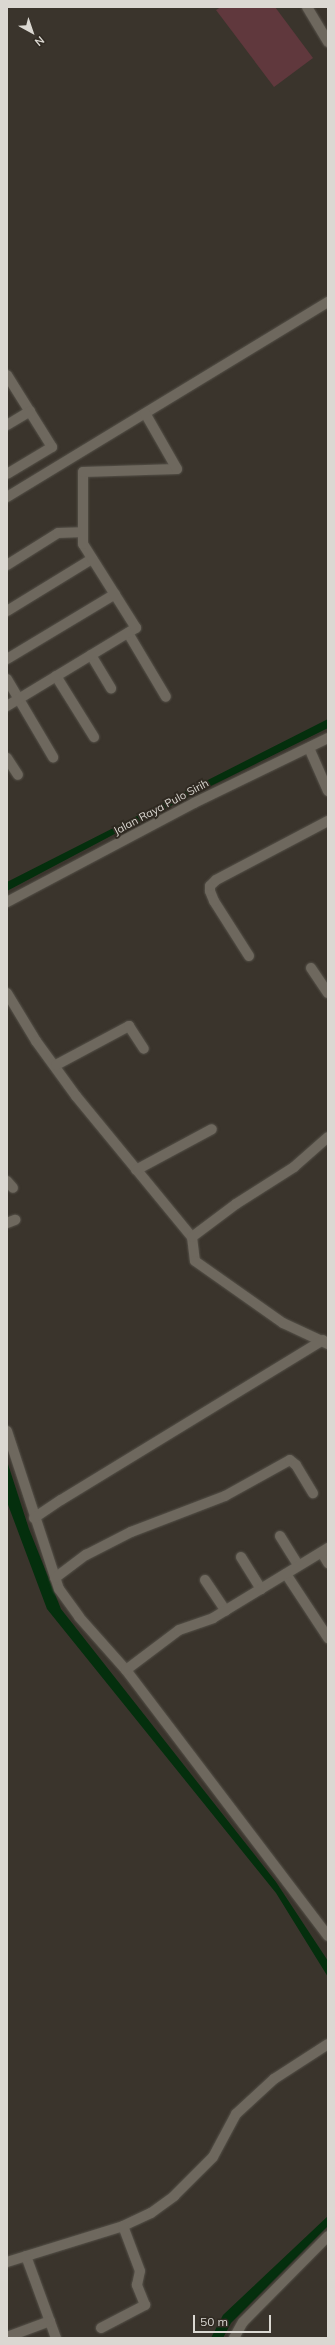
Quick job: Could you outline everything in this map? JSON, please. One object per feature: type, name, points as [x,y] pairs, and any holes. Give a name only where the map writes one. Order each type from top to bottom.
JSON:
[{"type":"street","points":[[307,7],[328,42]]},
{"type":"street","points":[[7,497],[328,302]]},
{"type":"street","points":[[7,375],[52,447],[7,474]]},
{"type":"street","points":[[7,425],[30,411]]},
{"type":"street","points":[[7,706],[136,628],[83,544],[83,472],[177,469],[145,413]]},
{"type":"street","points":[[7,565],[58,533],[83,532]]},
{"type":"street","points":[[7,611],[92,559]]},
{"type":"street","points":[[7,659],[115,594]]},
{"type":"street","points":[[128,633],[166,697]]},
{"type":"street","points":[[91,655],[111,688]]},
{"type":"street","points":[[56,676],[94,737]]},
{"type":"street","points":[[7,679],[53,757]]},
{"type":"street","name":"Jalan Raya Pulo Sirih","points":[[7,902],[194,803],[328,738]]},
{"type":"street","points":[[310,748],[328,791]]},
{"type":"street","points":[[7,758],[18,775]]},
{"type":"street","points":[[249,956],[214,901],[210,891],[210,886],[216,880],[328,821]]},
{"type":"street","points":[[311,968],[328,992]]},
{"type":"street","points":[[7,993],[36,1041],[56,1065],[76,1096],[192,1237],[195,1262],[283,1323],[325,1342]]},
{"type":"street","points":[[56,1065],[127,1027],[134,1031],[144,1048]]},
{"type":"street","points":[[136,1170],[212,1128]]},
{"type":"street","points":[[192,1237],[236,1204],[294,1167],[328,1137]]},
{"type":"street","points":[[34,1518],[61,1500],[325,1342]]},
{"type":"street","points":[[7,1431],[34,1518],[59,1589],[79,1617],[126,1670],[328,1936]]},
{"type":"street","points":[[55,1578],[86,1555],[131,1532],[225,1496],[290,1460],[296,1465],[313,1493]]},
{"type":"street","points":[[280,1536],[298,1565]]},
{"type":"street","points":[[126,1670],[179,1630],[200,1624],[226,1610],[286,1574],[298,1565],[325,1551],[328,1563]]},
{"type":"street","points":[[241,1557],[261,1589]]},
{"type":"street","points":[[286,1574],[328,1638]]},
{"type":"street","points":[[205,1580],[226,1610]]},
{"type":"street","points":[[7,2262],[123,2226],[151,2213],[174,2196],[214,2157],[236,2114],[274,2079],[328,2044]]},
{"type":"street","points":[[101,2328],[145,2305],[138,2285],[140,2271],[123,2226]]},
{"type":"street","points":[[234,2338],[243,2322],[328,2236]]},
{"type":"street","points":[[26,2256],[56,2338]]},
{"type":"street","points":[[7,2337],[50,2320]]},
{"type":"shaded area","points":[[221,7],[275,7],[313,58],[274,87],[216,10]]},
{"type":"shaded area","points":[[328,719],[328,728],[124,829],[7,891],[7,882]]},
{"type":"shaded area","points":[[7,1461],[29,1529],[61,1609],[276,1882],[328,1961],[328,1977],[276,1893],[47,1609],[7,1502]]},
{"type":"shaded area","points":[[328,2216],[328,2226],[231,2323],[223,2338],[211,2338],[223,2315]]}]
